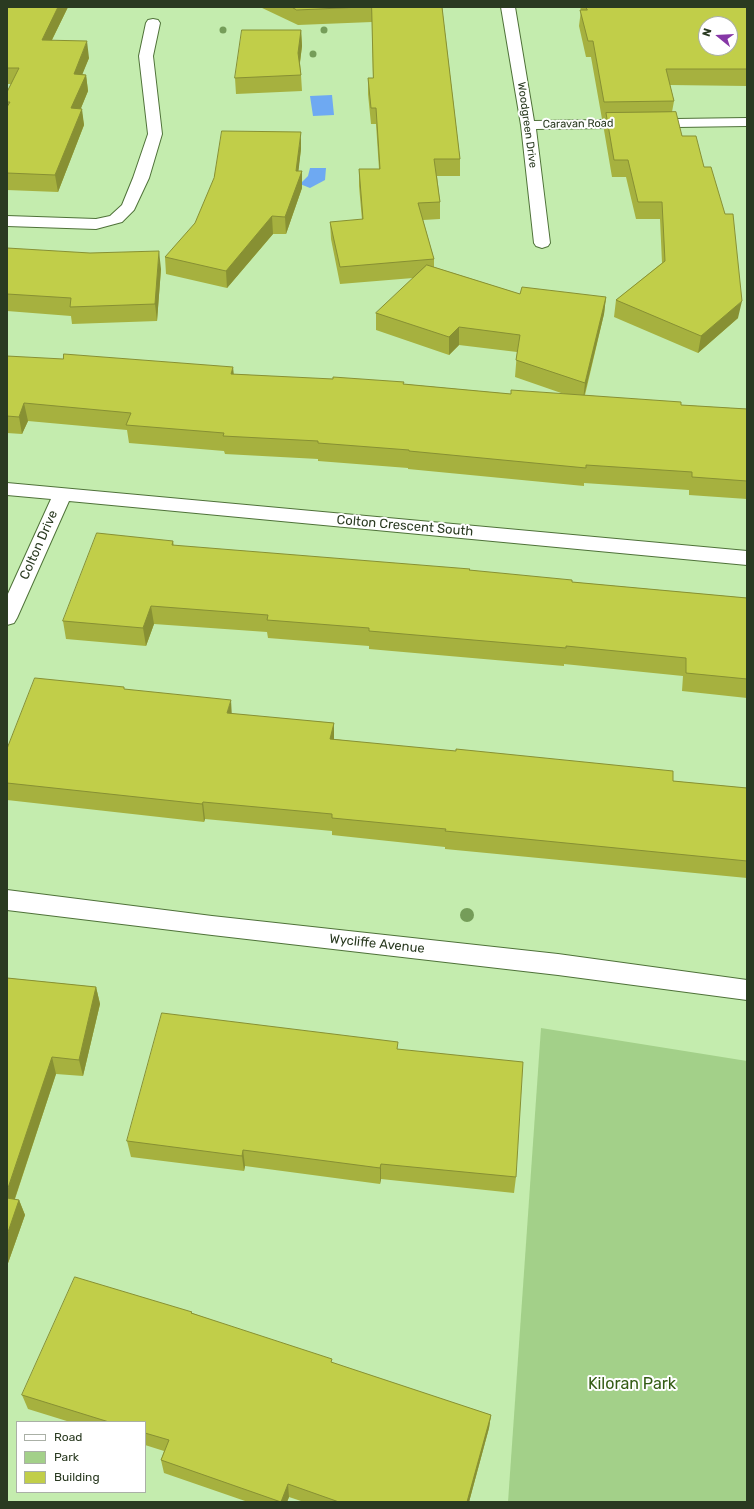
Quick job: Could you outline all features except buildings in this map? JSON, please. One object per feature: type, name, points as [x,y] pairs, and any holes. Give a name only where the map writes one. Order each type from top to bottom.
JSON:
[{"type":"street","name":"Woodgreen Drive","points":[[508,7],[528,124],[542,243]]},
{"type":"street","points":[[7,221],[96,224],[116,219],[129,207],[141,178],[155,134],[146,56],[154,23]]},
{"type":"street","name":"Caravan Road","points":[[528,124],[747,122]]},
{"type":"street","name":"Colton Crescent South","points":[[7,489],[747,558]]},
{"type":"street","name":"Colton Drive","points":[[7,618],[62,495]]},
{"type":"street","name":"Wycliffe Avenue","points":[[7,900],[241,929],[454,952],[682,980],[747,990]]},
{"type":"green space","name":"Kiloran Park","points":[[541,1028],[747,1061],[747,1502],[508,1502]]},
{"type":"water","points":[[332,95],[334,115],[313,116],[310,96]]},
{"type":"water","points":[[310,168],[326,168],[325,180],[310,188],[300,184],[308,176]]}]
